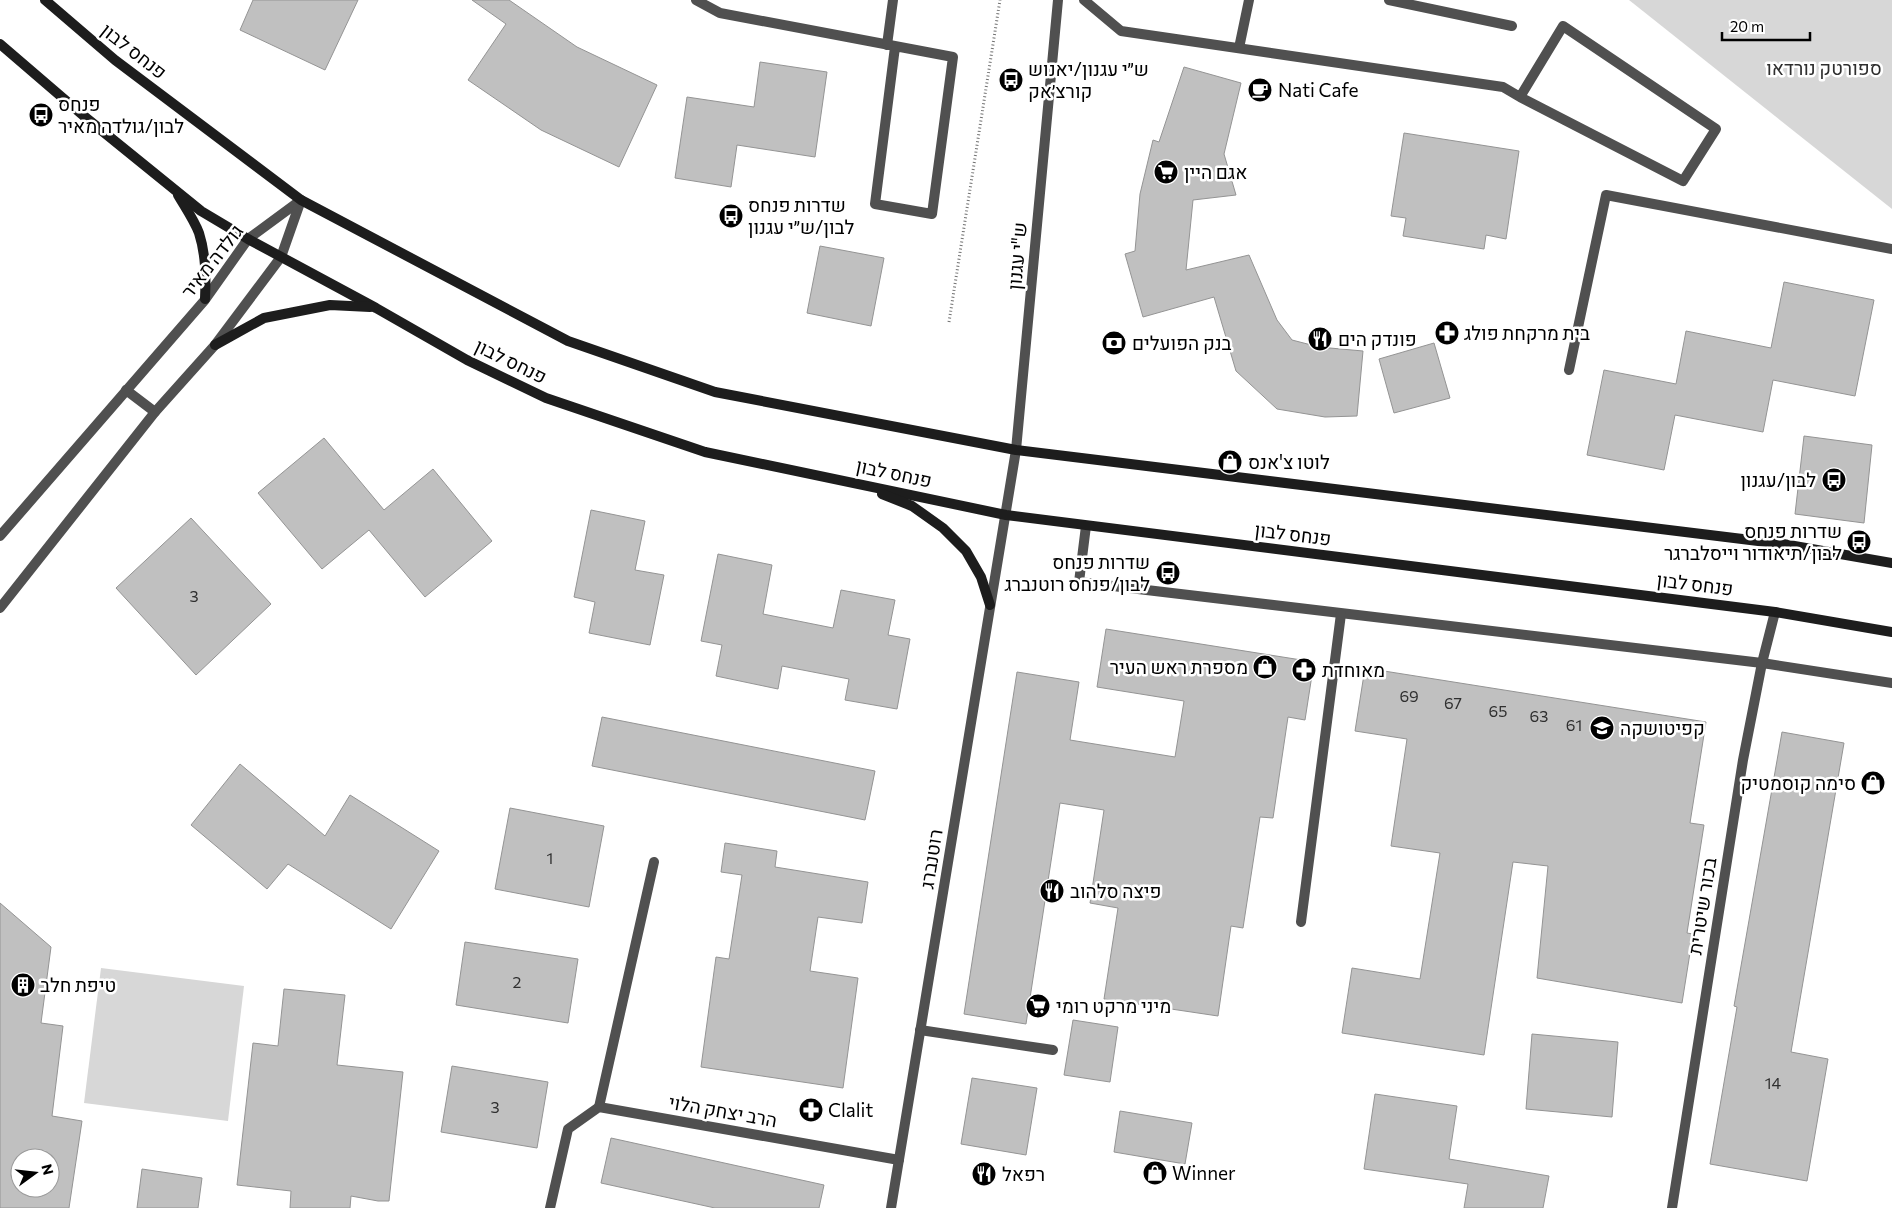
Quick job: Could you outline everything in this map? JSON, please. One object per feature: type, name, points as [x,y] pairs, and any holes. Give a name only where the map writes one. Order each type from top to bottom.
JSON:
[{"type":"main road","name":"פנחס לבון","points":[[44,0],[114,60],[300,200],[455,283],[577,345],[716,392],[1016,450],[1783,544],[1892,563]]},
{"type":"main road","name":"פנחס לבון","points":[[0,44],[85,117],[201,211],[467,360],[546,398],[705,452],[1006,515],[1775,612],[1892,632]]},
{"type":"main road","points":[[176,190],[200,239],[206,272],[205,299]]},
{"type":"main road","points":[[214,345],[264,318],[330,305],[376,308]]},
{"type":"main road","points":[[856,483],[912,506],[943,528],[966,552],[981,577],[990,605]]},
{"type":"street","points":[[696,0],[720,13],[891,46],[952,57],[932,214],[874,204],[891,46],[892,0]]},
{"type":"street","name":"ש\"י עגנון","points":[[1006,515],[1016,450],[1058,0]]},
{"type":"street","points":[[1084,0],[1121,31],[1503,87],[1520,97],[1683,181],[1716,129],[1563,26],[1520,97]]},
{"type":"street","points":[[1239,48],[1249,0]]},
{"type":"street","points":[[1389,0],[1512,26]]},
{"type":"street","points":[[1569,370],[1606,194],[1892,249]]},
{"type":"street","name":"גולדה מאיר","points":[[0,536],[205,299],[248,238],[300,200]]},
{"type":"street","points":[[0,608],[155,412],[214,345],[281,257],[300,200]]},
{"type":"street","points":[[126,390],[155,412]]},
{"type":"street","name":"רוטנברג","points":[[891,1208],[1006,515]]},
{"type":"street","points":[[1086,526],[1079,582],[1762,663],[1892,682]]},
{"type":"street","name":"בכור שיטרית","points":[[1672,1208],[1741,770],[1762,663],[1775,612]]},
{"type":"street","points":[[1301,922],[1341,614]]},
{"type":"street","points":[[550,1208],[568,1129],[599,1108],[654,862]]},
{"type":"street","points":[[920,1030],[1053,1050]]},
{"type":"street","name":"הרב יצחק הלוי","points":[[599,1108],[899,1160]]},
{"type":"path","points":[[949,322],[1000,0]]},
{"type":"green space","name":"ספורטק נורדאו","points":[[1629,0],[1892,0],[1892,209]]},
{"type":"green space","points":[[101,968],[244,986],[228,1121],[84,1103]]},
{"type":"building","points":[[253,0],[358,0],[325,70],[240,30]]},
{"type":"building","points":[[472,0],[509,0],[577,47],[657,85],[619,167],[541,130],[468,80],[506,24]]},
{"type":"building","points":[[760,62],[827,72],[815,157],[737,145],[731,187],[675,178],[687,97],[754,107]]},
{"type":"building","points":[[1184,67],[1241,83],[1224,154],[1236,195],[1193,200],[1186,270],[1249,255],[1277,320],[1292,340],[1319,347],[1363,351],[1357,416],[1325,417],[1277,409],[1236,371],[1214,297],[1143,317],[1125,254],[1135,251],[1140,194],[1153,140],[1159,142]]},
{"type":"building","points":[[1404,133],[1519,151],[1506,239],[1486,235],[1484,249],[1403,236],[1406,218],[1391,216]]},
{"type":"building","points":[[820,246],[884,258],[871,326],[807,313]]},
{"type":"building","points":[[1784,282],[1874,300],[1855,396],[1773,380],[1763,432],[1675,415],[1664,470],[1587,455],[1604,370],[1676,384],[1686,331],[1771,348]]},
{"type":"building","points":[[1434,343],[1450,398],[1394,413],[1379,359]]},
{"type":"building","name":"לבון/עגנון","points":[[1804,436],[1872,445],[1864,523],[1795,514]]},
{"type":"building","points":[[324,438],[384,510],[433,469],[492,541],[425,597],[369,530],[322,569],[258,493]]},
{"type":"building","points":[[591,510],[645,521],[635,570],[664,575],[650,645],[589,633],[595,602],[574,597]]},
{"type":"building","points":[[191,518],[271,604],[196,675],[116,588]]},
{"type":"building","points":[[718,554],[772,565],[763,614],[833,628],[841,590],[895,600],[888,635],[910,639],[897,709],[845,700],[849,679],[782,666],[778,689],[716,676],[722,645],[701,641]]},
{"type":"building","points":[[1106,629],[1314,662],[1305,720],[1288,717],[1273,818],[1260,817],[1243,928],[1231,926],[1218,1016],[1104,999],[1118,908],[1090,903],[1104,810],[1060,803],[1026,1024],[964,1014],[1017,672],[1079,682],[1070,740],[1175,757],[1184,701],[1097,687]]},
{"type":"building","points":[[1365,668],[1706,722],[1690,823],[1704,825],[1687,933],[1693,934],[1682,1003],[1537,978],[1548,866],[1513,862],[1484,1055],[1342,1033],[1352,968],[1420,979],[1440,853],[1391,846],[1407,739],[1355,731]]},
{"type":"building","points":[[602,717],[875,771],[865,820],[592,766]]},
{"type":"building","points":[[1782,732],[1844,743],[1791,1052],[1828,1059],[1807,1181],[1710,1164],[1737,1007],[1734,1006]]},
{"type":"building","points":[[240,764],[325,836],[350,795],[439,851],[391,929],[288,864],[267,889],[191,825]]},
{"type":"building","points":[[510,808],[604,826],[589,907],[495,889]]},
{"type":"building","points":[[725,843],[777,851],[775,867],[868,882],[862,923],[818,917],[810,971],[858,978],[843,1088],[701,1067],[716,957],[729,959],[742,875],[721,872]]},
{"type":"building","points":[[0,903],[51,947],[41,1023],[63,1026],[52,1116],[82,1121],[69,1208],[0,1208]]},
{"type":"building","points":[[465,942],[578,959],[568,1023],[456,1005]]},
{"type":"building","points":[[284,989],[345,995],[337,1065],[403,1072],[389,1201],[351,1196],[350,1208],[290,1208],[291,1191],[237,1185],[253,1043],[278,1046]]},
{"type":"building","points":[[1073,1020],[1118,1027],[1110,1082],[1064,1075]]},
{"type":"building","points":[[1532,1034],[1618,1042],[1612,1117],[1526,1109]]},
{"type":"building","points":[[452,1066],[548,1082],[537,1148],[441,1132]]},
{"type":"building","points":[[972,1078],[1037,1088],[1026,1155],[961,1144]]},
{"type":"building","points":[[1375,1094],[1457,1106],[1449,1159],[1549,1176],[1543,1208],[1464,1208],[1468,1184],[1364,1169]]},
{"type":"building","points":[[1120,1111],[1192,1123],[1185,1164],[1114,1152]]},
{"type":"building","points":[[611,1138],[824,1185],[819,1208],[715,1208],[601,1183]]},
{"type":"building","points":[[142,1169],[202,1178],[198,1208],[137,1208]]},
{"type":"place","name":"ש״י עגנון/יאנוש קורצ׳אק","points":[[1011,80]]},
{"type":"place","name":"Nati Cafe","points":[[1260,90]]},
{"type":"place","name":"פנחס לבון/גולדה מאיר","points":[[41,115]]},
{"type":"place","name":"אגם היין","points":[[1166,172]]},
{"type":"place","name":"שדרות פנחס לבון/ש״י עגנון","points":[[731,216]]},
{"type":"place","name":"בית מרקחת פולג","points":[[1447,333]]},
{"type":"place","name":"פונדק הים","points":[[1320,339]]},
{"type":"place","name":"בנק הפועלים","points":[[1114,343]]},
{"type":"place","name":"לוטו צ'אנס","points":[[1230,462]]},
{"type":"place","name":"לבון/עגנון","points":[[1834,480]]},
{"type":"place","name":"שדרות פנחס לבון/תיאודור וייסלברגר","points":[[1859,542]]},
{"type":"place","name":"שדרות פנחס לבון/פנחס רוטנברג","points":[[1168,573]]},
{"type":"place","name":"מספרת ראש העיר","points":[[1265,667]]},
{"type":"place","name":"מאוחדת","points":[[1304,670]]},
{"type":"place","name":"קפיטושקה","points":[[1602,728]]},
{"type":"place","name":"סימה קוסמטיק","points":[[1873,783]]},
{"type":"place","name":"פיצה סלהוב","points":[[1052,891]]},
{"type":"place","name":"טיפת חלב","points":[[23,985]]},
{"type":"place","name":"מיני מרקט רומי","points":[[1038,1006]]},
{"type":"place","name":"Clalit","points":[[811,1110]]},
{"type":"place","name":"Winner","points":[[1155,1173]]},
{"type":"place","name":"רפאל","points":[[984,1174]]}]
